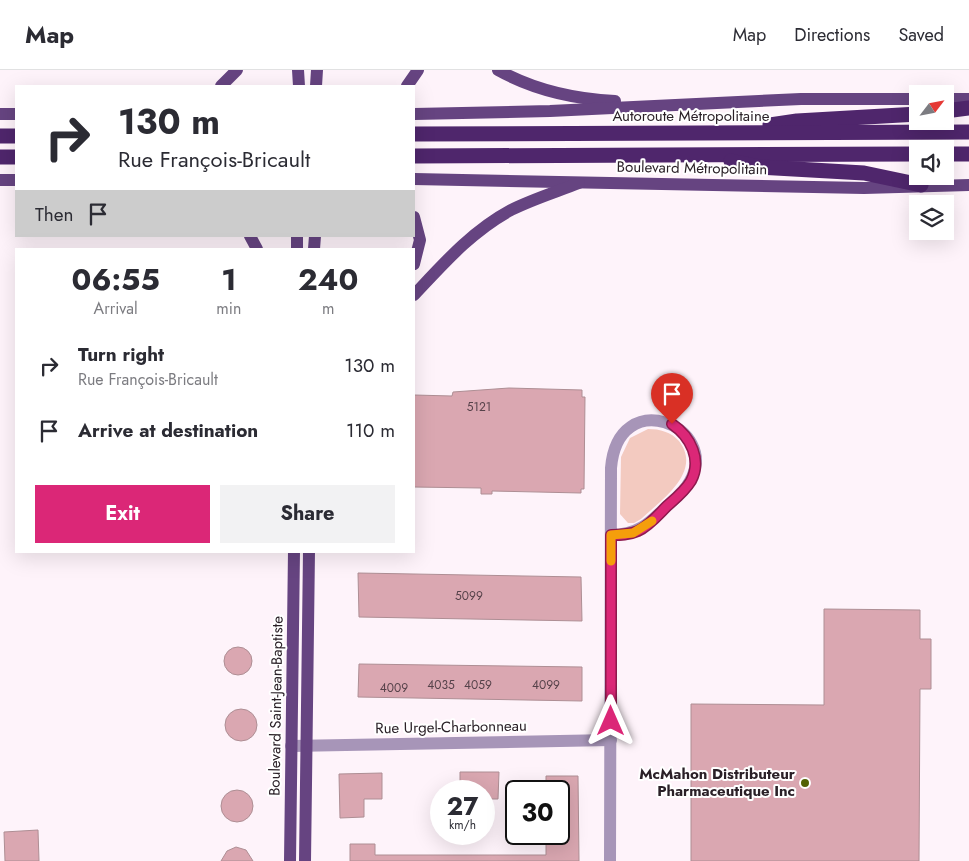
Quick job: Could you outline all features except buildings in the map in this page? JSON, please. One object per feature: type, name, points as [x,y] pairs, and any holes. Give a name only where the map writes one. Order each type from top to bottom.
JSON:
[{"type":"highway","points":[[954,110],[969,108]]},
{"type":"highway","points":[[722,133],[797,121],[909,115]]},
{"type":"highway","name":"Autoroute Métropolitaine","points":[[415,134],[969,132]]},
{"type":"highway","points":[[0,136],[15,136]]},
{"type":"highway","points":[[415,156],[909,154]]},
{"type":"highway","points":[[954,154],[969,154]]},
{"type":"highway","points":[[698,155],[760,167],[864,173],[909,182]]},
{"type":"highway","points":[[0,157],[15,157]]},
{"type":"main road","points":[[222,85],[237,70]]},
{"type":"main road","points":[[298,70],[298,85]]},
{"type":"main road","points":[[316,85],[317,70]]},
{"type":"main road","points":[[408,85],[418,70]]},
{"type":"main road","points":[[498,70],[526,84],[569,96],[600,100],[690,104]]},
{"type":"main road","points":[[415,114],[550,112],[800,99],[909,99]]},
{"type":"main road","points":[[954,99],[969,99]]},
{"type":"main road","points":[[0,114],[15,114]]},
{"type":"main road","name":"Boulevard Métropolitain","points":[[415,179],[864,188],[921,185]]},
{"type":"main road","points":[[0,180],[15,180]]},
{"type":"main road","points":[[415,294],[465,242],[483,227],[512,209],[583,181]]},
{"type":"main road","name":"Boulevard Métropolitain","points":[[954,185],[969,185]]},
{"type":"main road","points":[[415,221],[420,240],[415,260]]},
{"type":"main road","name":"Boulevard Saint-Jean-Baptiste","points":[[290,861],[294,553]]},
{"type":"main road","name":"Boulevard Saint-Jean-Baptiste","points":[[305,861],[309,553]]},
{"type":"street","points":[[610,861],[611,468],[612,453],[618,440],[626,430],[644,421],[658,420],[672,424],[685,435],[694,453],[695,465],[692,480],[643,529],[628,534],[611,535]]},
{"type":"street","name":"Rue Urgel-Charbonneau","points":[[291,746],[610,740]]},
{"type":"shaded area","points":[[648,429],[665,432],[676,438],[685,452],[686,464],[683,474],[668,494],[641,519],[634,523],[628,523],[620,514],[621,457],[630,438]]},
{"type":"slow traffic","points":[[611,561],[611,535],[633,533],[643,529],[652,521]]},
{"type":"place","name":"McMahon Distributeur Pharmaceutique Inc","points":[[805,783]]},
{"type":"route","points":[[611,721],[611,535],[628,534],[643,529],[692,480],[695,465],[692,446],[685,435],[672,424]]}]
